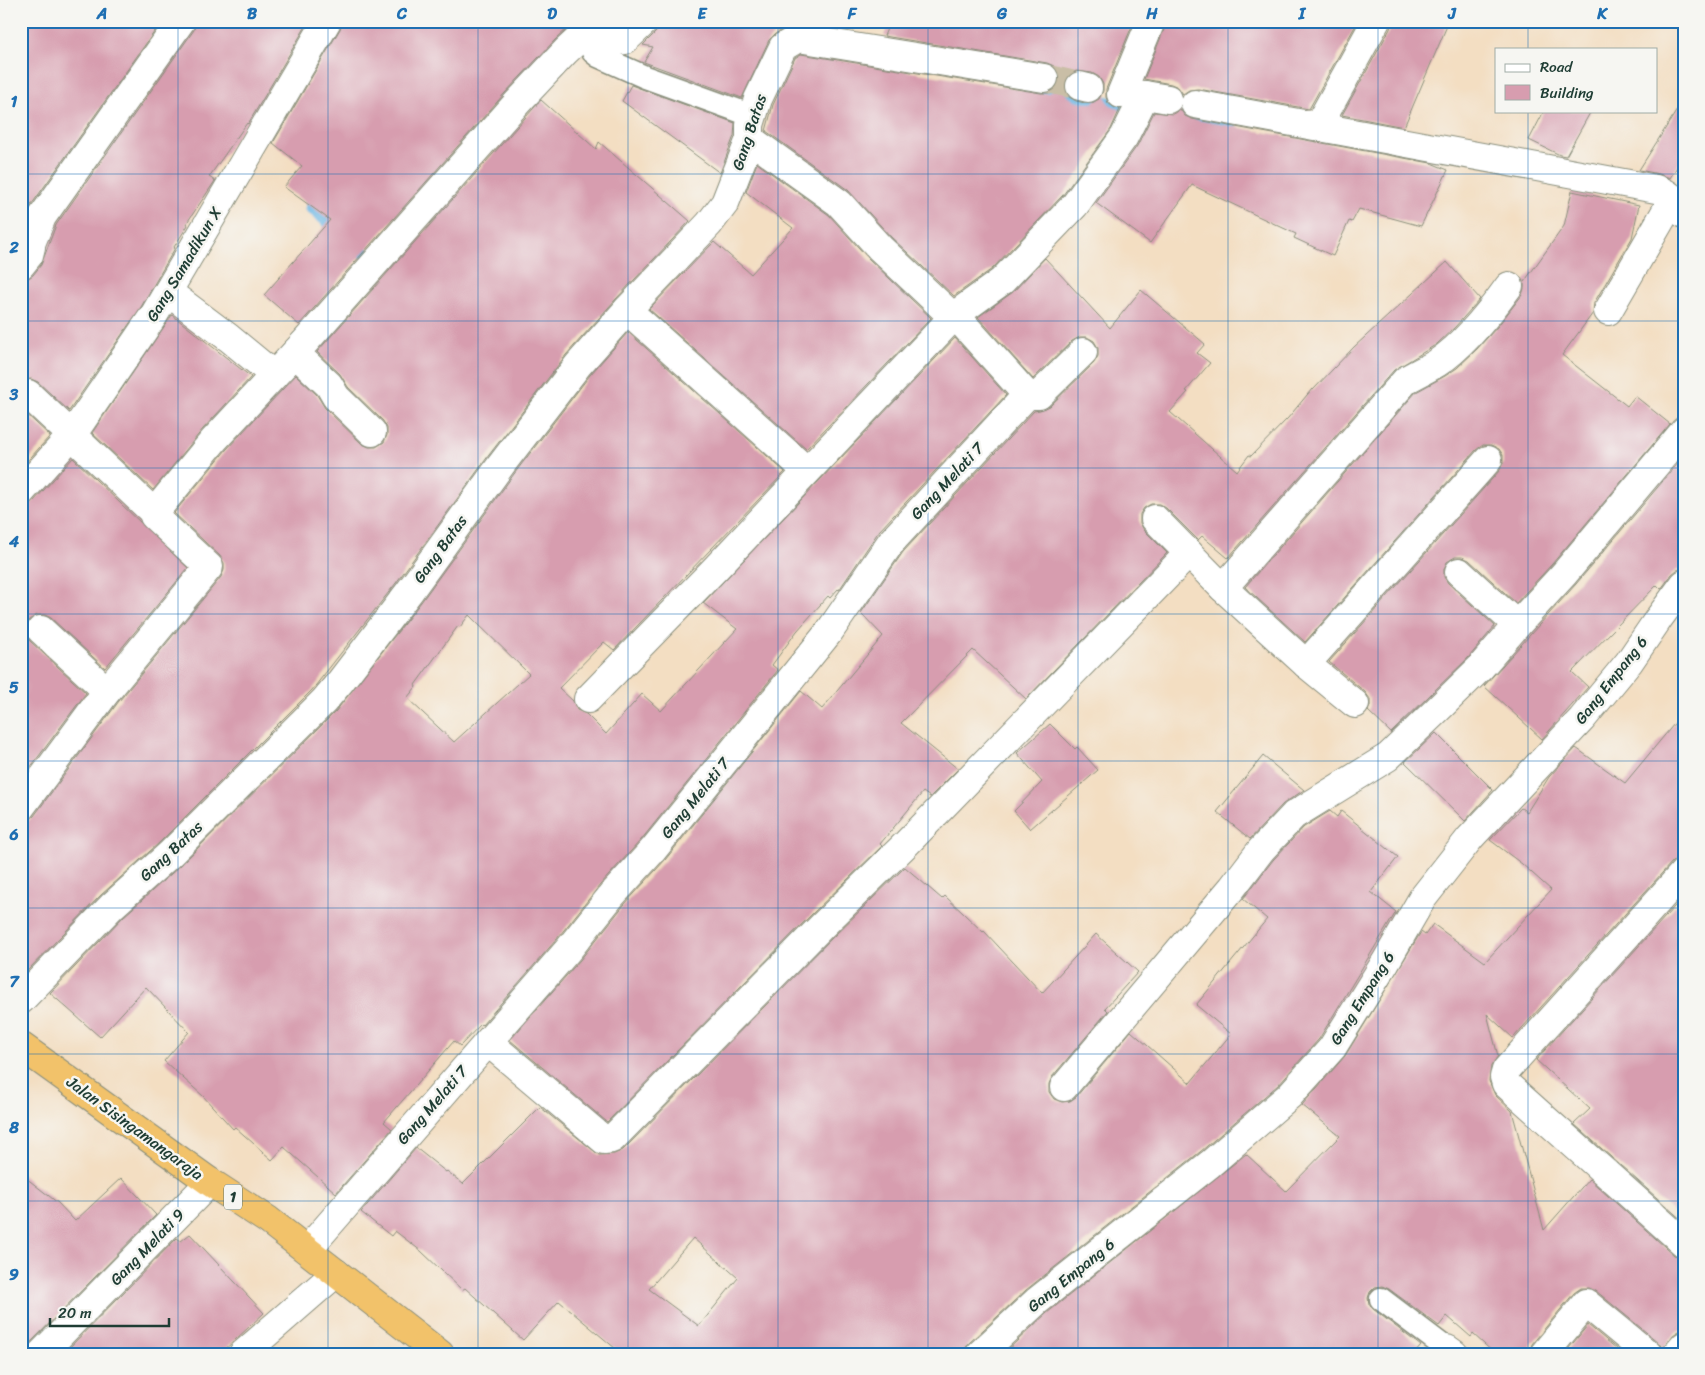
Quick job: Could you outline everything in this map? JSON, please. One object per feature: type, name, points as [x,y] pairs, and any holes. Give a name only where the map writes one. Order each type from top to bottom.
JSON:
[{"type":"highway","name":"Jalan Sisingamangaraja","points":[[21,1046],[210,1182],[268,1220],[440,1354]]},
{"type":"street","points":[[28,251],[42,217],[181,21]]},
{"type":"street","name":"Gang Samadikun X","points":[[21,492],[72,435],[168,292],[327,21]]},
{"type":"street","points":[[152,512],[214,440],[295,353],[517,103],[566,51],[580,38],[600,44],[625,40],[644,21]]},
{"type":"street","points":[[588,699],[714,570],[954,316],[1002,281],[1075,205],[1124,137],[1130,96],[1150,21]]},
{"type":"street","points":[[1318,126],[1376,21]]},
{"type":"street","points":[[791,36],[1044,78]]},
{"type":"street","name":"Gang Batas","points":[[21,1000],[112,906],[170,854],[324,701],[409,592],[501,465],[572,372],[627,310],[710,224],[725,203],[752,128],[758,99],[791,36]]},
{"type":"street","points":[[1130,96],[1318,126],[1629,183],[1667,192],[1679,206],[1608,311]]},
{"type":"street","points":[[752,128],[838,203],[880,248],[954,316],[1027,395]]},
{"type":"street","points":[[1224,588],[1406,380],[1437,363],[1453,350],[1494,307],[1509,286]]},
{"type":"street","points":[[168,292],[274,375]]},
{"type":"street","points":[[627,310],[807,471]]},
{"type":"street","name":"Gang Melati 7","points":[[307,1250],[568,950],[612,895],[653,850],[829,632],[891,542],[1027,395],[1039,395],[1083,352]]},
{"type":"street","points":[[295,353],[330,385],[336,397],[372,432]]},
{"type":"street","points":[[21,807],[107,690],[209,568],[28,394]]},
{"type":"street","points":[[1064,1087],[1232,888],[1261,850],[1294,815],[1388,757],[1480,668],[1564,574],[1684,431]]},
{"type":"street","points":[[1306,664],[1488,460]]},
{"type":"street","points":[[1155,519],[1224,588],[1306,664],[1355,704]]},
{"type":"street","points":[[488,1042],[604,1140],[612,1139],[795,953],[907,843],[1189,553]]},
{"type":"street","points":[[1459,572],[1517,625]]},
{"type":"street","name":"Gang Empang 6","points":[[985,1352],[1037,1301],[1210,1164],[1290,1096],[1332,1048],[1422,899],[1470,838],[1582,719],[1629,662],[1684,584]]},
{"type":"street","points":[[41,630],[107,690]]},
{"type":"street","points":[[1684,872],[1506,1070],[1504,1077],[1506,1084],[1684,1243]]},
{"type":"street","name":"Gang Melati 9","points":[[41,1354],[210,1182]]},
{"type":"street","points":[[243,1354],[336,1273]]},
{"type":"street","points":[[1544,1354],[1586,1303],[1648,1354]]},
{"type":"street","points":[[1677,1354],[1684,1346]]},
{"type":"lane","points":[[600,44],[645,77],[752,128]]},
{"type":"lane","points":[[1381,1300],[1448,1352]]},
{"type":"building","points":[[21,21],[162,21],[29,208],[21,226]]},
{"type":"building","points":[[196,21],[309,21],[248,124],[209,177],[215,181],[186,224],[188,225],[141,307],[69,411],[38,382],[31,379],[21,380],[21,280],[33,275],[41,265],[56,225],[194,30]]},
{"type":"building","points":[[343,21],[579,21],[569,27],[555,40],[505,93],[299,325],[264,295],[330,220],[284,187],[302,166],[273,143]]},
{"type":"building","points":[[660,21],[807,21],[806,23],[790,25],[769,40],[742,98],[644,62],[653,47],[643,45],[656,32],[660,26]]},
{"type":"building","points":[[890,21],[1134,21],[1106,89],[1108,103],[1120,109],[1111,129],[1063,195],[992,269],[954,296],[891,237],[848,190],[766,131],[773,105],[795,58],[801,54],[1041,93],[1049,93],[1056,88],[1059,81],[1059,73],[1054,66],[1047,63],[884,36]],"holes":[[[1076,71],[1092,73],[1099,77],[1103,84],[1103,91],[1099,99],[1092,103],[1085,103],[1069,97],[1065,90],[1065,82],[1069,75]]]},
{"type":"building","points":[[1166,21],[1358,21],[1309,109],[1198,89],[1189,90],[1183,94],[1178,87],[1171,84],[1144,79]]},
{"type":"building","points":[[1392,21],[1449,21],[1404,127],[1342,115],[1390,29]]},
{"type":"building","points":[[631,85],[735,123],[734,136],[720,173],[622,101]]},
{"type":"building","points":[[1684,99],[1684,156],[1670,178],[1639,170]]},
{"type":"building","points":[[541,100],[596,149],[599,142],[690,221],[566,355],[489,455],[396,583],[312,690],[159,843],[101,895],[26,972],[21,968],[21,822],[28,821],[34,816],[119,701],[221,577],[224,570],[224,563],[220,556],[174,513],[226,450],[296,375],[317,395],[325,408],[362,444],[376,447],[384,442],[387,428],[383,421],[348,387],[340,374],[317,352]]},
{"type":"building","points":[[1180,109],[1185,116],[1192,119],[1431,163],[1448,170],[1421,226],[1359,209],[1352,222],[1349,221],[1333,256],[1294,238],[1296,234],[1192,185],[1150,243],[1096,203],[1137,146],[1154,112],[1173,114]]},
{"type":"building","points":[[1543,112],[1590,112],[1566,156],[1529,140]]},
{"type":"building","points":[[757,163],[829,215],[869,259],[931,318],[806,449],[649,309],[714,242],[751,274],[793,228],[746,192]]},
{"type":"building","points":[[1572,191],[1639,205],[1632,238],[1594,303],[1593,313],[1562,355],[1627,406],[1635,396],[1670,424],[1552,564],[1516,603],[1469,560],[1455,557],[1447,562],[1444,569],[1444,577],[1448,583],[1495,626],[1469,657],[1391,733],[1368,711],[1370,699],[1365,692],[1329,662],[1500,470],[1503,463],[1503,455],[1499,449],[1491,445],[1483,445],[1476,450],[1305,642],[1245,587],[1416,392],[1457,368],[1497,327],[1522,295],[1524,282],[1564,226]]},
{"type":"building","points":[[1045,258],[1110,328],[1141,290],[1205,344],[1197,353],[1210,363],[1170,412],[1237,471],[1249,455],[1251,456],[1288,418],[1312,389],[1354,347],[1447,262],[1480,299],[1437,344],[1394,370],[1228,558],[1202,536],[1198,540],[1166,508],[1159,504],[1151,504],[1144,508],[1140,514],[1140,523],[1144,530],[1167,553],[1026,699],[973,650],[901,723],[958,769],[930,797],[923,792],[880,844],[882,846],[812,914],[607,1122],[510,1040],[580,960],[624,905],[665,860],[801,691],[822,709],[883,636],[861,613],[903,552],[1034,411],[1050,406],[1094,363],[1098,356],[1098,348],[1094,341],[1087,337],[1080,337],[1072,341],[1033,379],[978,317],[1013,292]]},
{"type":"building","points":[[172,315],[251,377],[203,429],[153,490],[92,433]]},
{"type":"building","points":[[628,332],[785,472],[614,650],[604,642],[559,688],[573,701],[577,710],[586,714],[606,734],[642,694],[661,711],[737,629],[703,603],[955,338],[1006,395],[879,531],[839,590],[830,598],[828,596],[797,631],[772,665],[778,670],[641,840],[600,885],[556,940],[482,1025],[460,1046],[454,1041],[384,1122],[392,1129],[336,1193],[284,1147],[272,1160],[235,1127],[233,1129],[203,1096],[164,1061],[189,1032],[146,987],[100,1037],[50,993],[123,917],[181,865],[336,711],[421,602],[514,474],[590,375]],"holes":[[[469,615],[529,674],[454,742],[407,698],[458,626],[460,627]]]},
{"type":"building","points":[[21,409],[50,436],[21,468]]},
{"type":"building","points":[[1684,456],[1684,569],[1677,570],[1672,574],[1661,589],[1657,585],[1572,672],[1588,687],[1542,739],[1484,686],[1576,584]]},
{"type":"building","points":[[73,458],[188,568],[105,668],[51,618],[45,615],[37,615],[29,620],[26,627],[26,635],[30,641],[86,693],[21,780],[21,507],[26,507],[33,502]]},
{"type":"building","points":[[1684,712],[1684,857],[1679,857],[1672,862],[1513,1038],[1487,1014],[1498,1056],[1491,1066],[1489,1081],[1495,1095],[1512,1111],[1544,1230],[1589,1179],[1674,1255],[1684,1258],[1684,1331],[1679,1331],[1673,1335],[1663,1349],[1658,1342],[1596,1291],[1589,1288],[1581,1288],[1574,1293],[1532,1344],[1529,1354],[1495,1354],[1473,1334],[1471,1337],[1447,1316],[1439,1326],[1389,1289],[1382,1286],[1375,1287],[1370,1292],[1368,1298],[1369,1305],[1421,1346],[1414,1354],[1003,1354],[1047,1313],[1246,1154],[1286,1191],[1340,1136],[1302,1105],[1345,1056],[1421,932],[1425,935],[1433,924],[1485,962],[1551,890],[1522,864],[1490,840],[1521,808],[1527,812],[1549,777],[1576,748],[1625,783]]},
{"type":"building","points":[[1050,724],[1075,749],[1077,747],[1098,770],[1030,829],[1014,811],[1042,782],[1017,753]]},
{"type":"building","points":[[1436,733],[1493,790],[1465,821],[1405,762]]},
{"type":"building","points":[[1263,756],[1304,790],[1283,804],[1250,839],[1217,812]]},
{"type":"building","points":[[1330,811],[1337,817],[1341,811],[1398,857],[1371,892],[1396,912],[1319,1039],[1278,1085],[1200,1152],[1026,1290],[969,1343],[965,1349],[965,1354],[622,1354],[559,1301],[523,1340],[465,1288],[462,1290],[421,1251],[395,1231],[391,1236],[361,1212],[416,1148],[463,1184],[540,1107],[599,1155],[614,1154],[623,1150],[834,936],[905,867],[942,899],[945,896],[984,931],[1042,993],[1096,934],[1138,972],[1105,1008],[1108,1011],[1052,1077],[1049,1084],[1049,1092],[1054,1099],[1062,1102],[1070,1101],[1076,1097],[1131,1031],[1190,1083],[1231,1034],[1196,1005],[1267,919],[1243,899],[1273,860],[1304,827]],"holes":[[[693,1238],[738,1278],[699,1326],[649,1289]]]},
{"type":"building","points":[[1684,896],[1684,1222],[1574,1124],[1590,1109],[1536,1060]]},
{"type":"building","points":[[21,1174],[58,1203],[75,1221],[121,1178],[156,1215],[30,1343],[26,1354],[21,1354]]},
{"type":"building","points":[[190,1234],[264,1313],[220,1354],[63,1354],[177,1238],[181,1241]]},
{"type":"building","points":[[1588,1325],[1623,1354],[1564,1354]]},
{"type":"waterway","points":[[1030,88],[1231,125]]},
{"type":"waterway","points":[[311,208],[368,256]]},
{"type":"tunnel","points":[[1044,78],[1080,86]]}]
